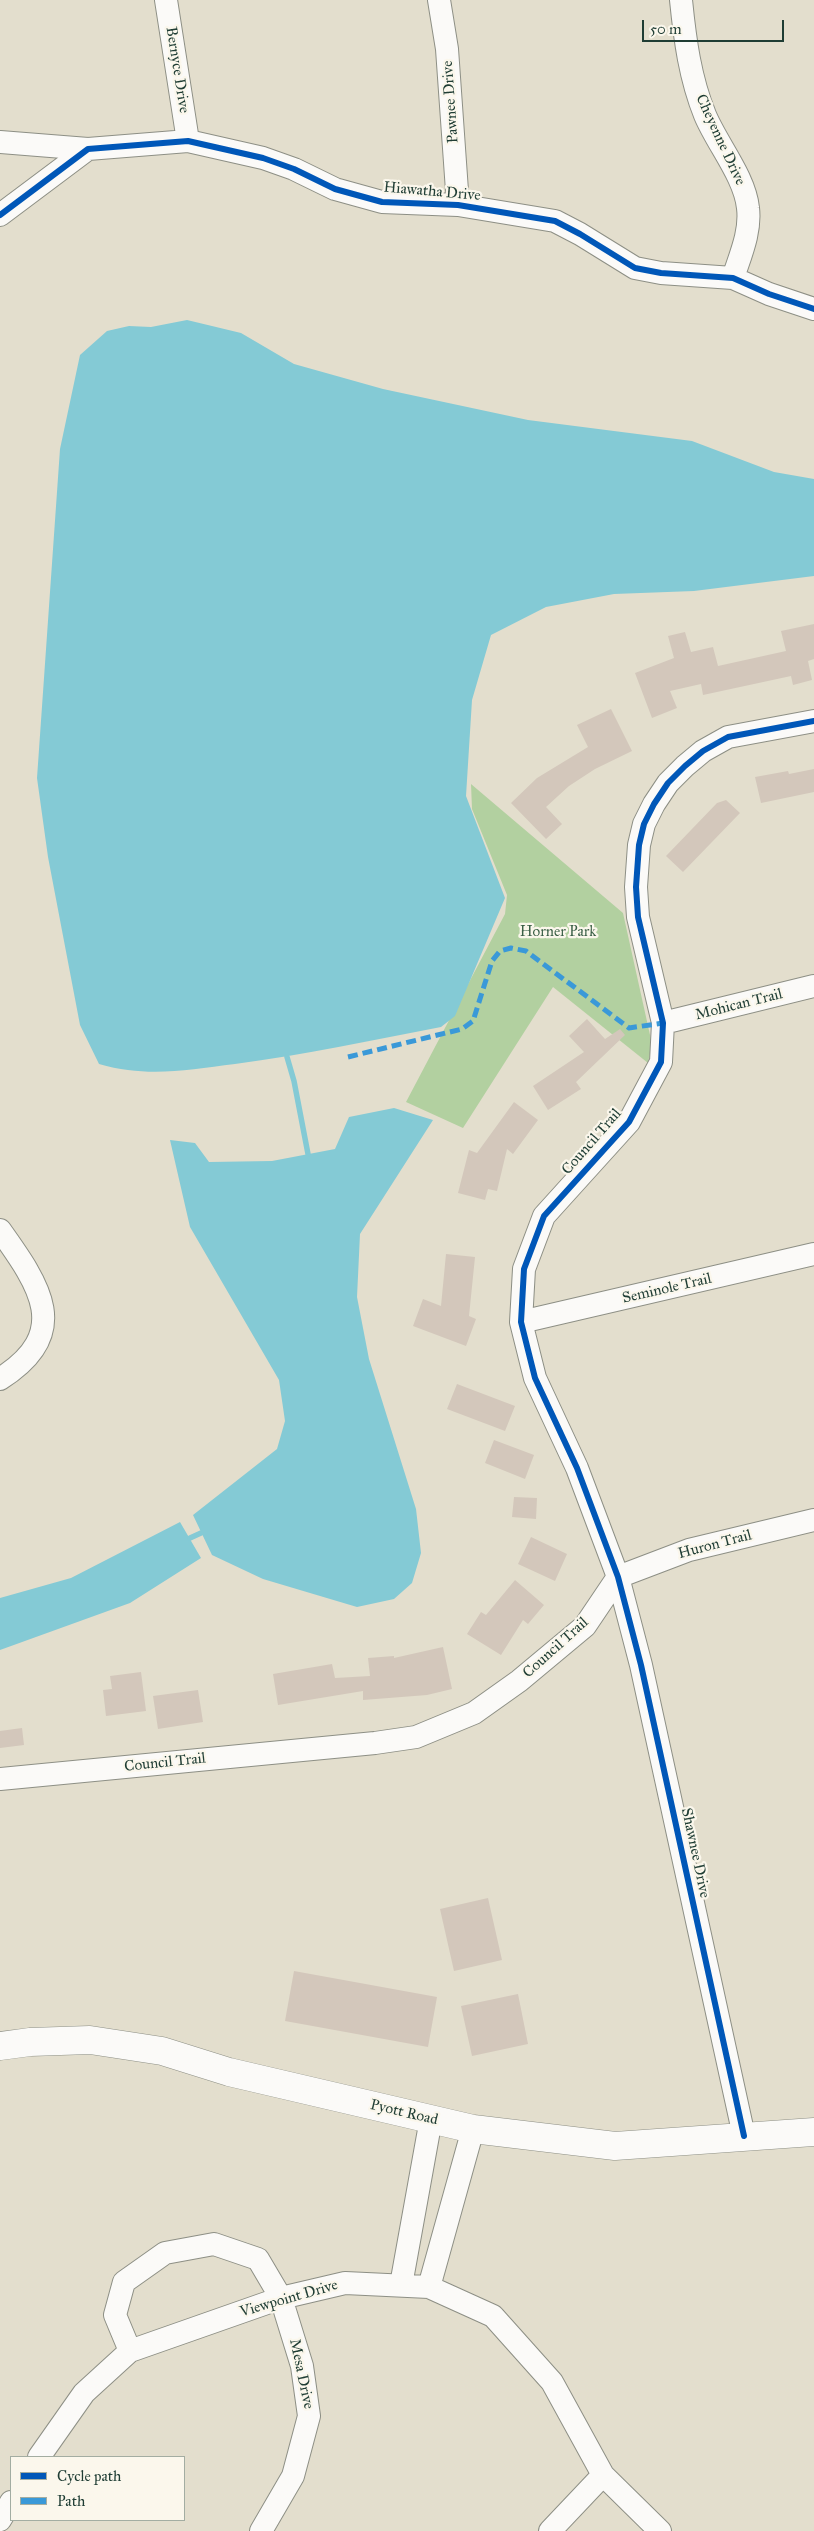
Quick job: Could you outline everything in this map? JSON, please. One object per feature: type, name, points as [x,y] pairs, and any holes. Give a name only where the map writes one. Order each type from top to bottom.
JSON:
[{"type":"street","name":"Bernyce Drive","points":[[166,0],[188,141]]},
{"type":"street","name":"Pawnee Drive","points":[[439,0],[447,49],[458,205]]},
{"type":"street","name":"Cheyenne Drive","points":[[681,0],[686,53],[695,87],[706,116],[745,194],[748,208],[748,226],[733,278]]},
{"type":"street","name":"Hiawatha Drive","points":[[0,142],[88,149],[188,141],[263,158],[294,169],[335,189],[382,202],[458,205],[554,221],[580,234],[635,268],[661,273],[733,278],[769,294],[814,309]]},
{"type":"street","points":[[0,215],[88,149]]},
{"type":"street","name":"Council Trail","points":[[0,1779],[375,1743],[416,1737],[449,1725],[474,1712],[519,1681],[585,1626],[618,1577],[581,1477],[535,1378],[521,1322],[524,1269],[544,1216],[629,1122],[661,1062],[663,1023],[638,916],[636,887],[639,845],[644,824],[650,810],[668,783],[703,751],[728,737],[814,721]]},
{"type":"street","name":"Mohican Trail","points":[[663,1023],[814,986]]},
{"type":"street","points":[[0,1230],[30,1274],[41,1298],[44,1314],[41,1334],[35,1350],[20,1365],[0,1379]]},
{"type":"street","name":"Seminole Trail","points":[[521,1322],[814,1254]]},
{"type":"street","name":"Huron Trail","points":[[618,1577],[689,1550],[814,1520]]},
{"type":"street","name":"Shawnee Drive","points":[[618,1577],[641,1665],[744,2136]]},
{"type":"street","name":"Pyott Road","points":[[0,2046],[30,2042],[90,2040],[162,2051],[229,2072],[473,2129],[615,2146],[814,2132]]},
{"type":"street","points":[[401,2285],[431,2119]]},
{"type":"street","points":[[429,2287],[473,2129]]},
{"type":"street","name":"Mesa Drive","points":[[130,2350],[115,2315],[124,2282],[165,2254],[214,2244],[258,2259],[281,2298],[302,2366],[310,2416],[293,2476],[261,2531]]},
{"type":"street","name":"Viewpoint Drive","points":[[41,2456],[84,2393],[130,2350],[281,2298],[345,2283],[429,2287],[493,2316],[552,2382],[603,2475],[660,2531]]},
{"type":"street","points":[[550,2531],[603,2475]]},
{"type":"street","points":[[0,2520],[10,2504]]},
{"type":"green space","name":"Horner Park","points":[[471,784],[623,913],[652,1044],[648,1063],[553,987],[463,1128],[406,1102],[505,914],[507,895],[472,809]]},
{"type":"water","points":[[187,320],[241,333],[294,364],[383,389],[528,420],[692,441],[774,472],[814,479],[814,576],[694,591],[614,594],[546,607],[491,635],[472,700],[466,796],[505,898],[455,1016],[441,1027],[261,1060],[167,1072],[134,1071],[99,1064],[80,1025],[48,857],[37,778],[60,449],[80,355],[107,331],[129,326],[151,327]]},
{"type":"water","points":[[394,1108],[433,1120],[360,1234],[357,1297],[369,1359],[416,1509],[421,1553],[412,1583],[394,1599],[357,1607],[263,1579],[212,1555],[193,1515],[277,1449],[285,1421],[279,1380],[190,1227],[170,1140],[195,1143],[209,1162],[272,1161],[335,1149],[349,1117]]},
{"type":"water","points":[[180,1522],[201,1558],[130,1603],[0,1650],[0,1598],[71,1578]]},
{"type":"building","points":[[814,624],[814,659],[808,661],[812,680],[793,685],[791,676],[703,695],[701,684],[670,691],[677,708],[652,718],[635,673],[674,658],[668,636],[685,632],[691,652],[713,647],[718,666],[786,651],[781,631]]},
{"type":"building","points":[[611,709],[632,751],[595,769],[569,786],[546,807],[562,824],[546,839],[511,803],[537,778],[588,747],[577,725]]},
{"type":"building","points":[[814,769],[814,792],[761,803],[755,777],[788,771],[789,774]]},
{"type":"building","points":[[726,800],[740,813],[683,872],[666,856],[717,803]]},
{"type":"building","points":[[587,1019],[605,1039],[620,1029],[625,1035],[576,1082],[581,1089],[548,1110],[533,1086],[584,1052],[569,1036]]},
{"type":"building","points":[[514,1102],[538,1120],[513,1154],[507,1149],[497,1191],[488,1189],[485,1200],[458,1193],[469,1150],[477,1153]]},
{"type":"building","points":[[446,1254],[475,1257],[469,1316],[476,1319],[466,1346],[413,1326],[423,1299],[441,1306]]},
{"type":"building","points":[[457,1384],[515,1406],[505,1431],[447,1409]]},
{"type":"building","points":[[494,1440],[534,1455],[525,1479],[485,1463]]},
{"type":"building","points":[[514,1497],[537,1498],[536,1519],[512,1517]]},
{"type":"building","points":[[531,1537],[567,1554],[555,1581],[518,1564]]},
{"type":"building","points":[[515,1580],[544,1605],[528,1624],[523,1620],[501,1655],[467,1634],[481,1612],[486,1615]]},
{"type":"building","points":[[443,1647],[452,1689],[427,1695],[363,1700],[363,1691],[278,1705],[273,1674],[332,1664],[335,1678],[370,1676],[368,1658],[394,1656],[394,1658]]},
{"type":"building","points":[[141,1672],[146,1711],[106,1716],[103,1690],[112,1689],[110,1676]]},
{"type":"building","points":[[198,1690],[203,1722],[158,1729],[153,1696]]},
{"type":"building","points":[[22,1728],[24,1745],[0,1748],[0,1731]]},
{"type":"building","points":[[488,1898],[502,1960],[454,1971],[440,1909]]},
{"type":"building","points":[[294,1971],[437,1997],[428,2047],[285,2021]]},
{"type":"building","points":[[518,1994],[528,2044],[472,2056],[461,2006]]},
{"type":"waterway","points":[[287,1057],[294,1081],[308,1154]]},
{"type":"waterway","points":[[190,1538],[201,1533]]},
{"type":"marked path","points":[[348,1057],[462,1029],[473,1021],[492,961],[500,951],[511,948],[526,951],[629,1028],[663,1023]]},
{"type":"cycle path","points":[[0,215],[88,149],[188,141],[263,158],[294,169],[335,189],[382,202],[458,205],[555,221],[635,268],[661,273],[733,278],[769,294],[814,309]]},
{"type":"cycle path","points":[[744,2136],[641,1665],[618,1577],[577,1468],[535,1378],[521,1322],[524,1269],[544,1216],[629,1122],[661,1062],[663,1023],[638,917],[636,887],[639,845],[644,824],[668,783],[703,751],[728,737],[814,721]]}]
